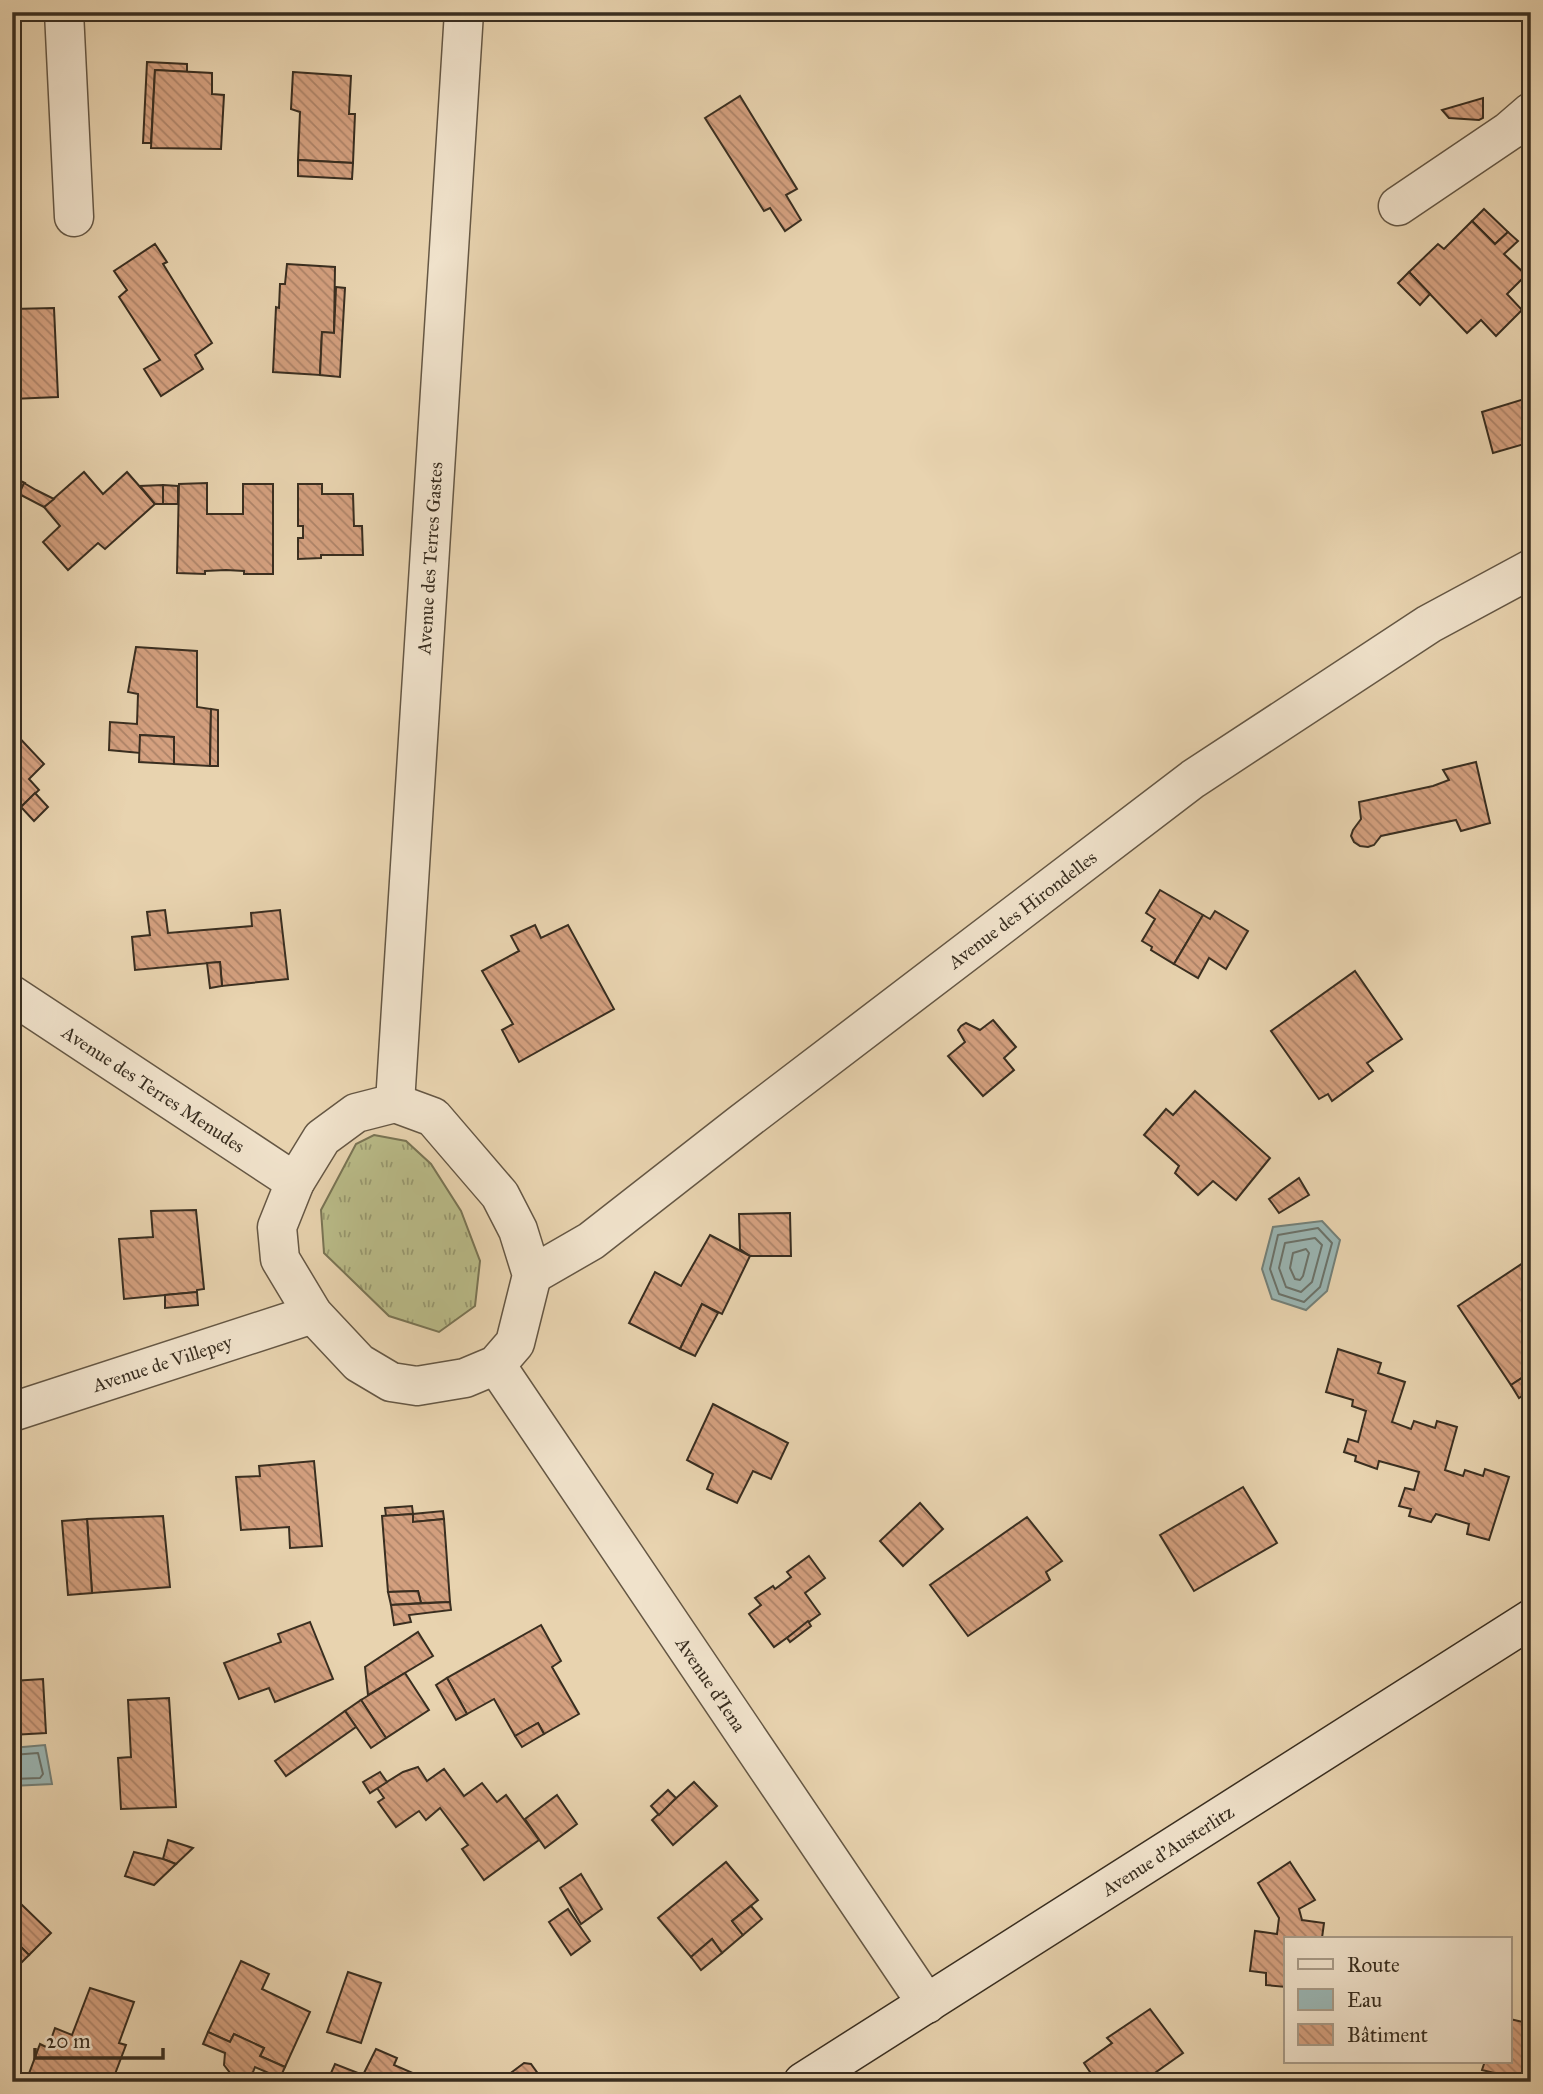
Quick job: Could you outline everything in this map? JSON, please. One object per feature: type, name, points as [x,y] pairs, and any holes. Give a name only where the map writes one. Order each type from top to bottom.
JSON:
[{"type":"street","points":[[64,12],[74,218]]},
{"type":"street","name":"Avenue des Terres Gastes","points":[[395,1103],[458,13]]},
{"type":"street","points":[[1398,205],[1509,131],[1531,112]]},
{"type":"street","name":"Avenue des Hirondelles","points":[[532,1275],[591,1241],[1193,779],[1429,624],[1531,569]]},
{"type":"street","name":"Avenue des Terres Menudes","points":[[12,995],[295,1182]]},
{"type":"street","points":[[395,1103],[433,1117],[500,1195],[518,1230],[532,1275],[515,1343],[496,1365],[465,1378],[417,1386],[391,1382],[359,1363],[313,1314],[280,1259],[277,1227],[295,1182],[322,1138],[356,1113],[395,1103]]},
{"type":"street","name":"Avenue de Villepey","points":[[12,1412],[313,1314]]},
{"type":"street","name":"Avenue d'Iena","points":[[496,1365],[927,2004]]},
{"type":"street","name":"Avenue d'Austerlitz","points":[[803,2082],[1531,1619]]},
{"type":"green space","points":[[374,1135],[406,1141],[431,1164],[461,1211],[480,1261],[475,1306],[439,1332],[389,1316],[324,1253],[321,1210],[356,1144]]},
{"type":"water","points":[[1322,1221],[1340,1240],[1327,1291],[1306,1310],[1272,1299],[1262,1269],[1273,1227]]},
{"type":"water","points":[[45,1745],[52,1784],[12,1786],[12,1748]]},
{"type":"building","points":[[147,62],[187,64],[187,72],[155,70],[151,143],[143,143]]},
{"type":"building","points":[[155,70],[212,73],[212,94],[224,95],[221,149],[151,148]]},
{"type":"building","points":[[293,72],[351,76],[349,114],[355,114],[353,163],[298,160],[300,112],[291,109]]},
{"type":"building","points":[[740,96],[797,189],[786,195],[801,220],[785,231],[770,208],[764,211],[705,118]]},
{"type":"building","points":[[1483,98],[1483,118],[1479,120],[1449,118],[1442,110]]},
{"type":"building","points":[[298,160],[353,163],[352,179],[298,176]]},
{"type":"building","points":[[1484,209],[1508,232],[1495,244],[1472,221]]},
{"type":"building","points":[[1472,221],[1495,244],[1508,232],[1518,241],[1504,254],[1526,275],[1507,294],[1522,310],[1496,336],[1481,320],[1467,333],[1409,272],[1438,244],[1444,249]]},
{"type":"building","points":[[155,244],[167,262],[163,264],[212,343],[195,355],[203,369],[161,396],[144,369],[160,360],[119,297],[127,290],[114,271]]},
{"type":"building","points":[[287,264],[335,267],[334,333],[322,332],[320,375],[273,372],[276,307],[279,308],[280,284],[285,284]]},
{"type":"building","points":[[1409,272],[1430,294],[1420,305],[1398,283]]},
{"type":"building","points":[[336,287],[345,288],[340,377],[320,375],[322,332],[334,333]]},
{"type":"building","points":[[54,308],[58,397],[12,399],[12,309]]},
{"type":"building","points":[[1531,397],[1531,442],[1493,453],[1482,412]]},
{"type":"building","points":[[84,472],[103,494],[127,472],[155,504],[105,549],[98,543],[68,570],[43,542],[60,526],[44,507]]},
{"type":"building","points":[[12,477],[25,483],[12,508]]},
{"type":"building","points":[[24,483],[54,499],[44,507],[19,494]]},
{"type":"building","points":[[207,483],[207,514],[243,514],[243,484],[273,484],[273,574],[244,574],[244,571],[226,570],[205,571],[205,574],[177,573],[179,484]]},
{"type":"building","points":[[298,484],[322,484],[322,494],[353,494],[354,526],[362,526],[363,555],[321,555],[321,558],[298,559],[298,538],[303,538],[303,526],[298,526]]},
{"type":"building","points":[[163,485],[178,486],[178,504],[163,504]]},
{"type":"building","points":[[163,485],[163,504],[155,504],[140,486]]},
{"type":"building","points":[[136,647],[197,651],[197,707],[211,709],[210,766],[174,764],[174,737],[140,735],[140,753],[109,750],[110,722],[137,724],[138,694],[128,692]]},
{"type":"building","points":[[211,709],[218,710],[218,766],[210,766]]},
{"type":"building","points":[[12,730],[44,764],[29,779],[39,790],[12,815]]},
{"type":"building","points":[[140,735],[174,737],[174,764],[139,762]]},
{"type":"building","points":[[1476,762],[1490,823],[1461,831],[1456,820],[1381,836],[1374,845],[1368,847],[1354,842],[1351,836],[1361,819],[1359,802],[1433,786],[1449,780],[1443,770]]},
{"type":"building","points":[[35,793],[48,807],[34,821],[21,807]]},
{"type":"building","points":[[1160,890],[1203,915],[1174,964],[1142,941],[1155,919],[1146,913]]},
{"type":"building","points":[[165,910],[168,933],[252,926],[251,913],[280,910],[288,979],[222,986],[220,962],[135,970],[132,937],[150,935],[147,912]]},
{"type":"building","points":[[1215,911],[1248,931],[1226,969],[1209,958],[1198,978],[1174,964],[1203,915],[1210,919]]},
{"type":"building","points":[[535,925],[541,938],[568,925],[614,1009],[519,1062],[502,1030],[513,1024],[482,971],[519,951],[511,936]]},
{"type":"building","points":[[220,962],[222,986],[210,988],[207,963]]},
{"type":"building","points":[[1355,971],[1402,1039],[1367,1063],[1373,1071],[1332,1101],[1328,1094],[1319,1099],[1271,1031]]},
{"type":"building","points":[[993,1020],[1016,1047],[1004,1058],[1014,1070],[983,1096],[948,1056],[965,1042],[958,1030],[961,1026],[966,1023],[980,1030]]},
{"type":"building","points":[[1195,1091],[1270,1158],[1236,1200],[1213,1181],[1198,1195],[1175,1173],[1179,1166],[1144,1135],[1166,1109],[1173,1115]]},
{"type":"building","points":[[1299,1178],[1309,1195],[1279,1213],[1269,1199]]},
{"type":"building","points":[[196,1210],[204,1289],[197,1292],[124,1299],[119,1239],[153,1237],[151,1211]]},
{"type":"building","points":[[790,1213],[791,1256],[750,1256],[740,1249],[739,1214]]},
{"type":"building","points":[[710,1235],[750,1256],[722,1314],[702,1304],[680,1349],[629,1323],[655,1272],[681,1286]]},
{"type":"building","points":[[1529,1259],[1531,1372],[1511,1385],[1458,1306]]},
{"type":"building","points":[[197,1292],[198,1305],[165,1308],[165,1295]]},
{"type":"building","points":[[702,1304],[718,1313],[695,1356],[680,1349]]},
{"type":"building","points":[[1338,1349],[1381,1363],[1378,1373],[1405,1382],[1392,1422],[1411,1429],[1414,1421],[1435,1428],[1437,1421],[1457,1427],[1445,1470],[1463,1476],[1465,1470],[1483,1476],[1485,1469],[1509,1477],[1489,1540],[1467,1534],[1469,1524],[1436,1514],[1431,1522],[1409,1516],[1411,1509],[1399,1506],[1405,1488],[1414,1490],[1419,1472],[1379,1461],[1377,1469],[1355,1461],[1356,1456],[1344,1452],[1348,1439],[1358,1442],[1366,1411],[1352,1406],[1353,1400],[1326,1392]]},
{"type":"building","points":[[1531,1372],[1531,1390],[1519,1398],[1511,1385]]},
{"type":"building","points":[[713,1404],[788,1443],[771,1479],[753,1471],[737,1503],[707,1489],[713,1474],[687,1460]]},
{"type":"building","points":[[314,1461],[322,1546],[290,1548],[289,1527],[241,1530],[236,1477],[260,1476],[259,1466]]},
{"type":"building","points":[[1243,1487],[1277,1543],[1194,1591],[1160,1535]]},
{"type":"building","points":[[920,1503],[943,1529],[903,1566],[880,1541]]},
{"type":"building","points":[[412,1506],[413,1514],[386,1516],[385,1508]]},
{"type":"building","points":[[443,1511],[444,1519],[413,1522],[413,1514]]},
{"type":"building","points":[[413,1514],[413,1522],[444,1519],[450,1602],[421,1603],[418,1591],[388,1592],[382,1516]]},
{"type":"building","points":[[163,1516],[170,1587],[92,1593],[87,1519]]},
{"type":"building","points":[[1027,1517],[1062,1561],[1046,1572],[1050,1580],[968,1636],[930,1585]]},
{"type":"building","points":[[87,1519],[92,1593],[68,1595],[62,1521]]},
{"type":"building","points":[[809,1556],[825,1578],[805,1593],[820,1614],[774,1647],[749,1614],[761,1605],[755,1598],[773,1586],[775,1589],[791,1577],[787,1572]]},
{"type":"building","points":[[418,1591],[421,1603],[391,1605],[388,1592]]},
{"type":"building","points":[[450,1602],[451,1610],[409,1615],[411,1622],[394,1625],[391,1605]]},
{"type":"building","points":[[808,1621],[811,1626],[790,1642],[787,1638]]},
{"type":"building","points":[[310,1622],[333,1679],[275,1702],[269,1688],[239,1699],[224,1663],[281,1642],[278,1634]]},
{"type":"building","points":[[541,1625],[561,1661],[552,1667],[579,1714],[544,1734],[538,1723],[515,1736],[494,1699],[467,1714],[447,1678]]},
{"type":"building","points":[[418,1632],[433,1656],[368,1695],[365,1667]]},
{"type":"building","points":[[405,1673],[429,1710],[386,1738],[361,1700]]},
{"type":"building","points":[[447,1678],[467,1714],[456,1720],[436,1685]]},
{"type":"building","points":[[43,1679],[46,1733],[12,1735],[12,1681]]},
{"type":"building","points":[[169,1698],[176,1807],[121,1809],[118,1758],[131,1757],[128,1700]]},
{"type":"building","points":[[361,1700],[386,1738],[371,1748],[345,1711]]},
{"type":"building","points":[[345,1711],[356,1727],[286,1776],[275,1761]]},
{"type":"building","points":[[538,1723],[544,1734],[522,1747],[515,1736]]},
{"type":"building","points":[[418,1767],[427,1781],[444,1769],[464,1796],[482,1783],[497,1802],[506,1795],[539,1840],[484,1880],[462,1849],[468,1845],[440,1808],[426,1820],[419,1811],[396,1827],[378,1802],[384,1798],[377,1788],[403,1772]]},
{"type":"building","points":[[380,1772],[387,1782],[370,1793],[363,1782]]},
{"type":"building","points":[[694,1782],[717,1806],[673,1845],[652,1820]]},
{"type":"building","points":[[668,1790],[676,1798],[659,1815],[651,1806]]},
{"type":"building","points":[[557,1795],[577,1824],[545,1848],[525,1819]]},
{"type":"building","points":[[168,1840],[193,1848],[176,1864],[163,1859]]},
{"type":"building","points":[[134,1852],[176,1864],[154,1885],[125,1876]]},
{"type":"building","points":[[726,1862],[758,1900],[732,1921],[743,1935],[722,1953],[712,1939],[691,1957],[658,1918]]},
{"type":"building","points":[[1290,1862],[1315,1900],[1299,1909],[1302,1920],[1324,1923],[1322,1937],[1284,1937],[1284,1987],[1266,1985],[1266,1973],[1250,1971],[1255,1931],[1277,1934],[1279,1918],[1258,1883]]},
{"type":"building","points":[[581,1874],[602,1909],[581,1924],[560,1888]]},
{"type":"building","points":[[21,1904],[51,1933],[29,1955],[12,1938],[12,1912]]},
{"type":"building","points":[[751,1906],[762,1919],[743,1935],[732,1921]]},
{"type":"building","points":[[568,1909],[590,1941],[571,1955],[549,1922]]},
{"type":"building","points":[[12,1938],[29,1955],[12,1972]]},
{"type":"building","points":[[712,1939],[722,1953],[701,1970],[691,1957]]},
{"type":"building","points":[[241,1961],[269,1974],[262,1989],[310,2012],[285,2067],[260,2056],[264,2048],[234,2034],[230,2042],[208,2032]]},
{"type":"building","points":[[348,1972],[381,1983],[361,2043],[327,2032]]},
{"type":"building","points":[[90,1988],[134,2002],[119,2043],[126,2045],[112,2082],[34,2082],[27,2079],[40,2044],[48,2048],[55,2028],[72,2035]]},
{"type":"building","points":[[1150,2009],[1183,2053],[1142,2082],[1090,2082],[1094,2078],[1084,2063],[1112,2043],[1107,2038]]},
{"type":"building","points":[[1512,2019],[1531,2024],[1531,2082],[1482,2070],[1485,2062],[1512,2062]]},
{"type":"building","points":[[208,2032],[230,2042],[234,2034],[264,2048],[260,2056],[285,2067],[280,2078],[255,2067],[253,2072],[244,2077],[231,2074],[224,2065],[225,2053],[203,2044]]},
{"type":"building","points":[[376,2049],[397,2058],[394,2065],[422,2077],[420,2082],[327,2082],[335,2064],[363,2075]]},
{"type":"building","points":[[524,2063],[531,2064],[544,2082],[503,2082],[504,2078]]}]
